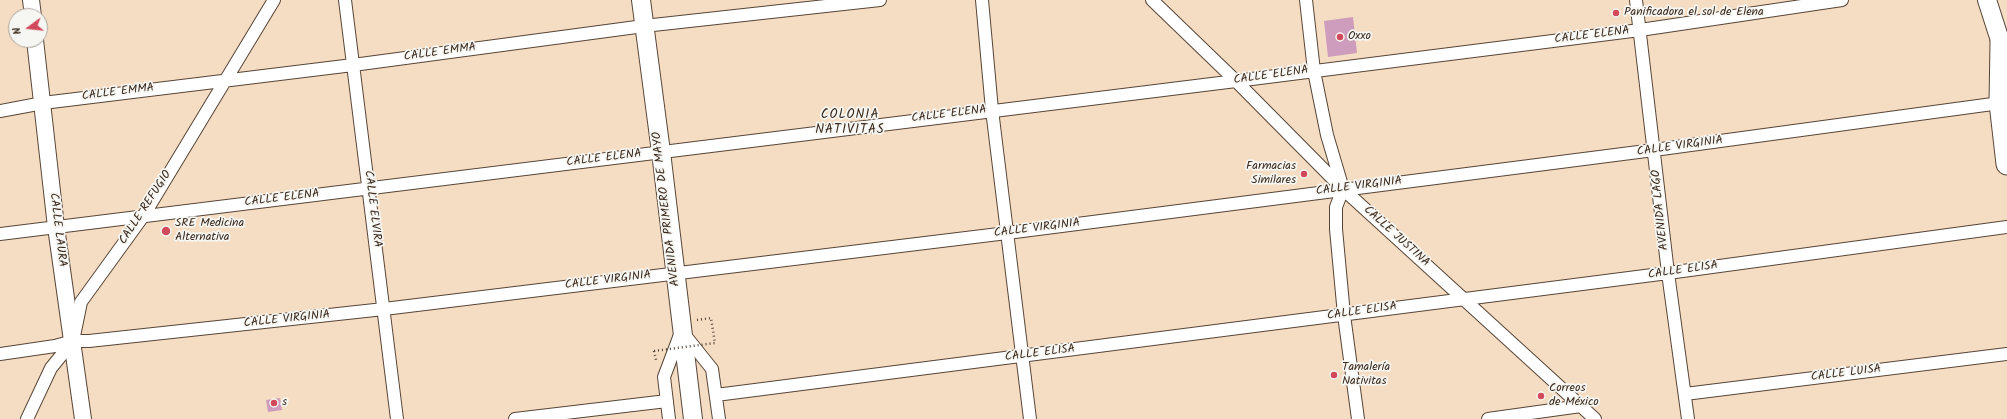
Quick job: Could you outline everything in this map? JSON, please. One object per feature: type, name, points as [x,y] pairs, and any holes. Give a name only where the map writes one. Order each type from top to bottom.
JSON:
[{"type":"highway","points":[[2000,42],[2000,103],[2007,164]]},
{"type":"main road","name":"AVENIDA PRIMERO DE MAYO","points":[[641,0],[693,419]]},
{"type":"main road","points":[[1987,0],[2007,63]]},
{"type":"street","name":"CALLE REFUGIO","points":[[27,419],[51,368],[72,341],[81,302],[144,215],[224,80],[274,0]]},
{"type":"street","name":"CALLE ELVIRA","points":[[345,0],[370,188],[397,419]]},
{"type":"street","name":"CALLE EMMA","points":[[0,111],[43,102],[353,65],[644,26],[880,0]]},
{"type":"street","points":[[982,0],[992,110],[1030,419]]},
{"type":"street","name":"CALLE JUSTINA","points":[[1152,0],[1236,81],[1343,189],[1595,419]]},
{"type":"street","points":[[1306,0],[1314,71],[1327,135],[1343,189],[1336,208],[1336,229],[1344,315],[1358,419]]},
{"type":"street","name":"AVENIDA LAGO","points":[[1636,0],[1668,274],[1688,419]]},
{"type":"street","name":"CALLE ELENA","points":[[0,234],[1640,30],[1842,0]]},
{"type":"street","name":"CALLE LAURA","points":[[36,48],[56,227],[83,419]]},
{"type":"street","name":"CALLE VIRGINIA","points":[[0,354],[56,346],[72,341],[89,341],[384,309],[1007,232],[1654,150],[2000,103]]},
{"type":"street","name":"CALLE ELISA","points":[[716,395],[1344,315],[1464,298],[1668,274],[2007,227]]},
{"type":"street","points":[[682,331],[712,369],[719,419]]},
{"type":"street","points":[[669,419],[664,377],[682,331]]},
{"type":"street","name":"CALLE LUISA","points":[[1685,394],[2007,354]]},
{"type":"street","points":[[515,419],[667,401]]},
{"type":"street","points":[[1488,419],[1581,406]]},
{"type":"path","points":[[654,351],[715,343],[711,318]]},
{"type":"building","name":"Oxxo","points":[[1353,17],[1357,53],[1328,57],[1324,21]]},
{"type":"building","name":"s","points":[[280,398],[282,410],[268,412],[266,400]]},
{"type":"place","name":"Panificadora el sol de Elena","points":[[1616,13]]},
{"type":"place","name":"Oxxo","points":[[1340,37]]},
{"type":"place","name":"Farmacias Similares","points":[[1304,174]]},
{"type":"place","name":"SRE Medicina Alternativa","points":[[166,231]]},
{"type":"place","name":"Tamalería Nativitas","points":[[1334,375]]},
{"type":"place","name":"Correos de México","points":[[1541,396]]},
{"type":"place","name":"s","points":[[274,403]]},
{"type":"district","name":"COLONIA NATIVITAS","points":[[850,124]]}]
